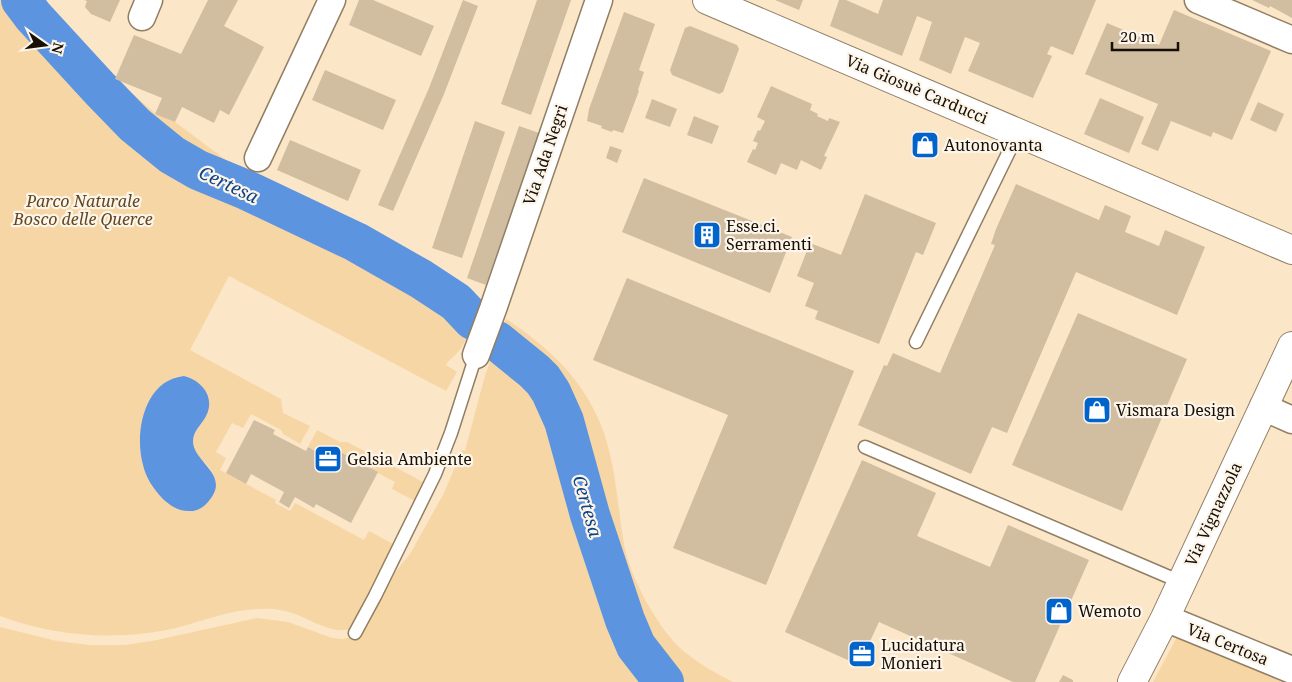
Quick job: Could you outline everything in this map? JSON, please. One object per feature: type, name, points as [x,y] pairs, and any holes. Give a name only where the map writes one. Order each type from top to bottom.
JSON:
[{"type":"street","points":[[258,158],[332,0]]},
{"type":"street","name":"Via Ada Negri","points":[[476,355],[599,0]]},
{"type":"street","name":"Via Giosuè Carducci","points":[[707,0],[1292,250]]},
{"type":"street","points":[[1198,0],[1292,40]]},
{"type":"street","name":"Via Vignazzola","points":[[1132,682],[1165,618],[1292,346]]},
{"type":"street","points":[[1263,407],[1292,420]]},
{"type":"street","name":"Via Certosa","points":[[1165,618],[1292,670]]},
{"type":"lane","points":[[916,342],[1018,133]]},
{"type":"lane","points":[[355,633],[435,474],[451,433],[476,355]]},
{"type":"lane","points":[[865,446],[1181,582]]},
{"type":"green space","name":"Parco Naturale Bosco delle Querce","points":[[0,0],[5,0],[62,73],[150,160],[180,180],[236,202],[397,277],[433,300],[449,317],[469,331],[461,348],[446,365],[457,372],[446,391],[229,276],[190,350],[281,399],[283,413],[310,426],[300,444],[283,434],[281,430],[251,414],[243,428],[232,423],[216,452],[226,458],[220,470],[276,500],[275,503],[290,511],[295,503],[364,540],[369,531],[395,545],[353,628],[346,630],[331,629],[291,613],[270,609],[240,611],[176,628],[132,635],[87,635],[43,629],[0,616]],"holes":[[[184,376],[192,378],[209,407],[195,432],[194,447],[197,454],[209,466],[215,484],[214,490],[207,502],[197,510],[190,512],[149,480],[143,466],[140,451],[175,377]]]},
{"type":"green space","points":[[115,79],[155,113],[175,122],[234,166],[265,180],[192,156],[171,144],[148,122]]},
{"type":"green space","points":[[506,319],[535,340],[562,364],[584,392],[593,408],[601,425],[610,454],[627,557],[638,585],[653,613],[679,647],[705,666],[733,682],[685,682],[669,669],[641,630],[616,561],[587,462],[562,392],[542,362],[501,330]]},
{"type":"green space","points":[[492,355],[522,380],[543,412],[551,429],[623,643],[632,663],[645,682],[0,682],[0,627],[57,641],[89,645],[125,645],[257,618],[288,622],[332,638],[356,637],[363,632],[392,576],[410,554],[444,493],[462,450],[465,451]]},
{"type":"green space","points":[[317,430],[340,442],[347,442],[425,483],[415,501],[392,489],[395,482],[340,453],[335,462],[308,447]]},
{"type":"green space","points":[[1178,635],[1292,682],[1153,682]]},
{"type":"water","points":[[184,376],[201,385],[208,396],[209,409],[196,431],[193,442],[195,450],[210,470],[216,484],[214,493],[206,504],[194,511],[181,510],[165,501],[150,483],[143,465],[141,452],[141,424],[151,397],[159,387],[170,380]]},
{"type":"building","points":[[84,0],[120,0],[110,22],[91,14],[85,7],[87,1]]},
{"type":"building","points":[[208,0],[238,0],[224,26],[264,47],[229,115],[220,110],[214,123],[182,107],[175,122],[155,114],[162,98],[115,79],[134,35],[181,54]]},
{"type":"building","points":[[359,0],[373,0],[434,26],[421,56],[349,25]]},
{"type":"building","points":[[463,0],[478,6],[444,94],[393,211],[378,205],[429,88]]},
{"type":"building","points":[[537,0],[571,0],[531,115],[501,104]]},
{"type":"building","points":[[775,0],[803,0],[799,10]]},
{"type":"building","points":[[839,0],[846,0],[878,14],[883,0],[1096,0],[1073,55],[1051,46],[1047,54],[1052,56],[1033,98],[968,71],[980,43],[965,37],[951,74],[919,60],[932,22],[917,16],[902,56],[830,26]]},
{"type":"building","points":[[1252,0],[1292,0],[1292,18],[1270,6],[1269,8]]},
{"type":"building","points":[[1174,10],[1271,51],[1232,140],[1213,132],[1211,137],[1171,121],[1158,151],[1141,144],[1158,104],[1085,74],[1107,23],[1159,45]]},
{"type":"building","points":[[624,12],[655,24],[639,70],[644,72],[639,91],[623,133],[613,130],[612,132],[587,121],[589,109]]},
{"type":"building","points":[[690,26],[737,45],[739,49],[723,92],[719,94],[672,75],[670,70],[685,28]]},
{"type":"building","points":[[325,70],[396,100],[383,130],[312,100]]},
{"type":"building","points":[[771,86],[812,104],[810,110],[818,114],[817,116],[828,121],[829,118],[840,122],[824,156],[827,157],[821,170],[801,160],[797,170],[781,163],[776,175],[747,162],[758,143],[753,141],[765,121],[757,117]]},
{"type":"building","points":[[1100,98],[1144,117],[1129,153],[1084,134]]},
{"type":"building","points":[[652,99],[677,109],[670,127],[645,118]]},
{"type":"building","points":[[1258,102],[1284,114],[1276,132],[1250,120]]},
{"type":"building","points":[[694,116],[719,126],[712,144],[687,135]]},
{"type":"building","points":[[475,121],[505,132],[462,258],[432,248]]},
{"type":"building","points":[[519,126],[539,133],[486,285],[467,278]]},
{"type":"building","points":[[290,140],[361,170],[348,201],[277,170]]},
{"type":"building","points":[[610,146],[622,150],[617,163],[606,158]]},
{"type":"building","name":"Esse.ci. Serramenti","points":[[644,178],[792,237],[770,293],[622,232]]},
{"type":"building","points":[[1016,184],[1099,220],[1105,205],[1131,216],[1125,232],[1159,246],[1165,230],[1205,247],[1177,315],[1076,272],[1007,433],[992,427],[971,474],[858,425],[884,365],[887,366],[893,353],[940,373],[995,245],[991,244],[996,229]]},
{"type":"building","points":[[865,194],[936,223],[923,255],[916,252],[879,344],[815,319],[818,311],[805,306],[814,283],[797,276],[810,243],[841,255]]},
{"type":"building","points":[[627,278],[854,371],[766,585],[673,548],[728,415],[593,360]]},
{"type":"building","points":[[1078,313],[1187,359],[1122,511],[1012,465]]},
{"type":"building","points":[[254,420],[275,430],[273,434],[306,451],[308,447],[335,462],[340,452],[378,472],[351,523],[316,504],[314,508],[295,497],[289,508],[279,502],[284,492],[251,474],[246,484],[226,473]]},
{"type":"building","points":[[862,460],[936,493],[917,536],[990,567],[1008,525],[1089,560],[1035,682],[1013,682],[879,622],[859,665],[785,632]]},
{"type":"building","points":[[1063,675],[1073,680],[1073,682],[1059,682]]},
{"type":"waterway","name":"Certesa","points":[[21,0],[33,16],[135,125],[172,155],[198,170],[244,189],[356,242],[421,279],[456,302],[473,320]]},
{"type":"waterway","name":"Certesa","points":[[497,341],[534,371],[551,392],[564,421],[590,515],[625,620],[636,646],[664,682]]},
{"type":"place","name":"Autonovanta","points":[[925,145]]},
{"type":"place","name":"Esse.ci. Serramenti","points":[[707,235]]},
{"type":"place","name":"Vismara Design","points":[[1097,410]]},
{"type":"place","name":"Gelsia Ambiente","points":[[328,459]]},
{"type":"place","name":"Wemoto","points":[[1059,611]]},
{"type":"place","name":"Lucidatura Monieri","points":[[862,654]]}]
